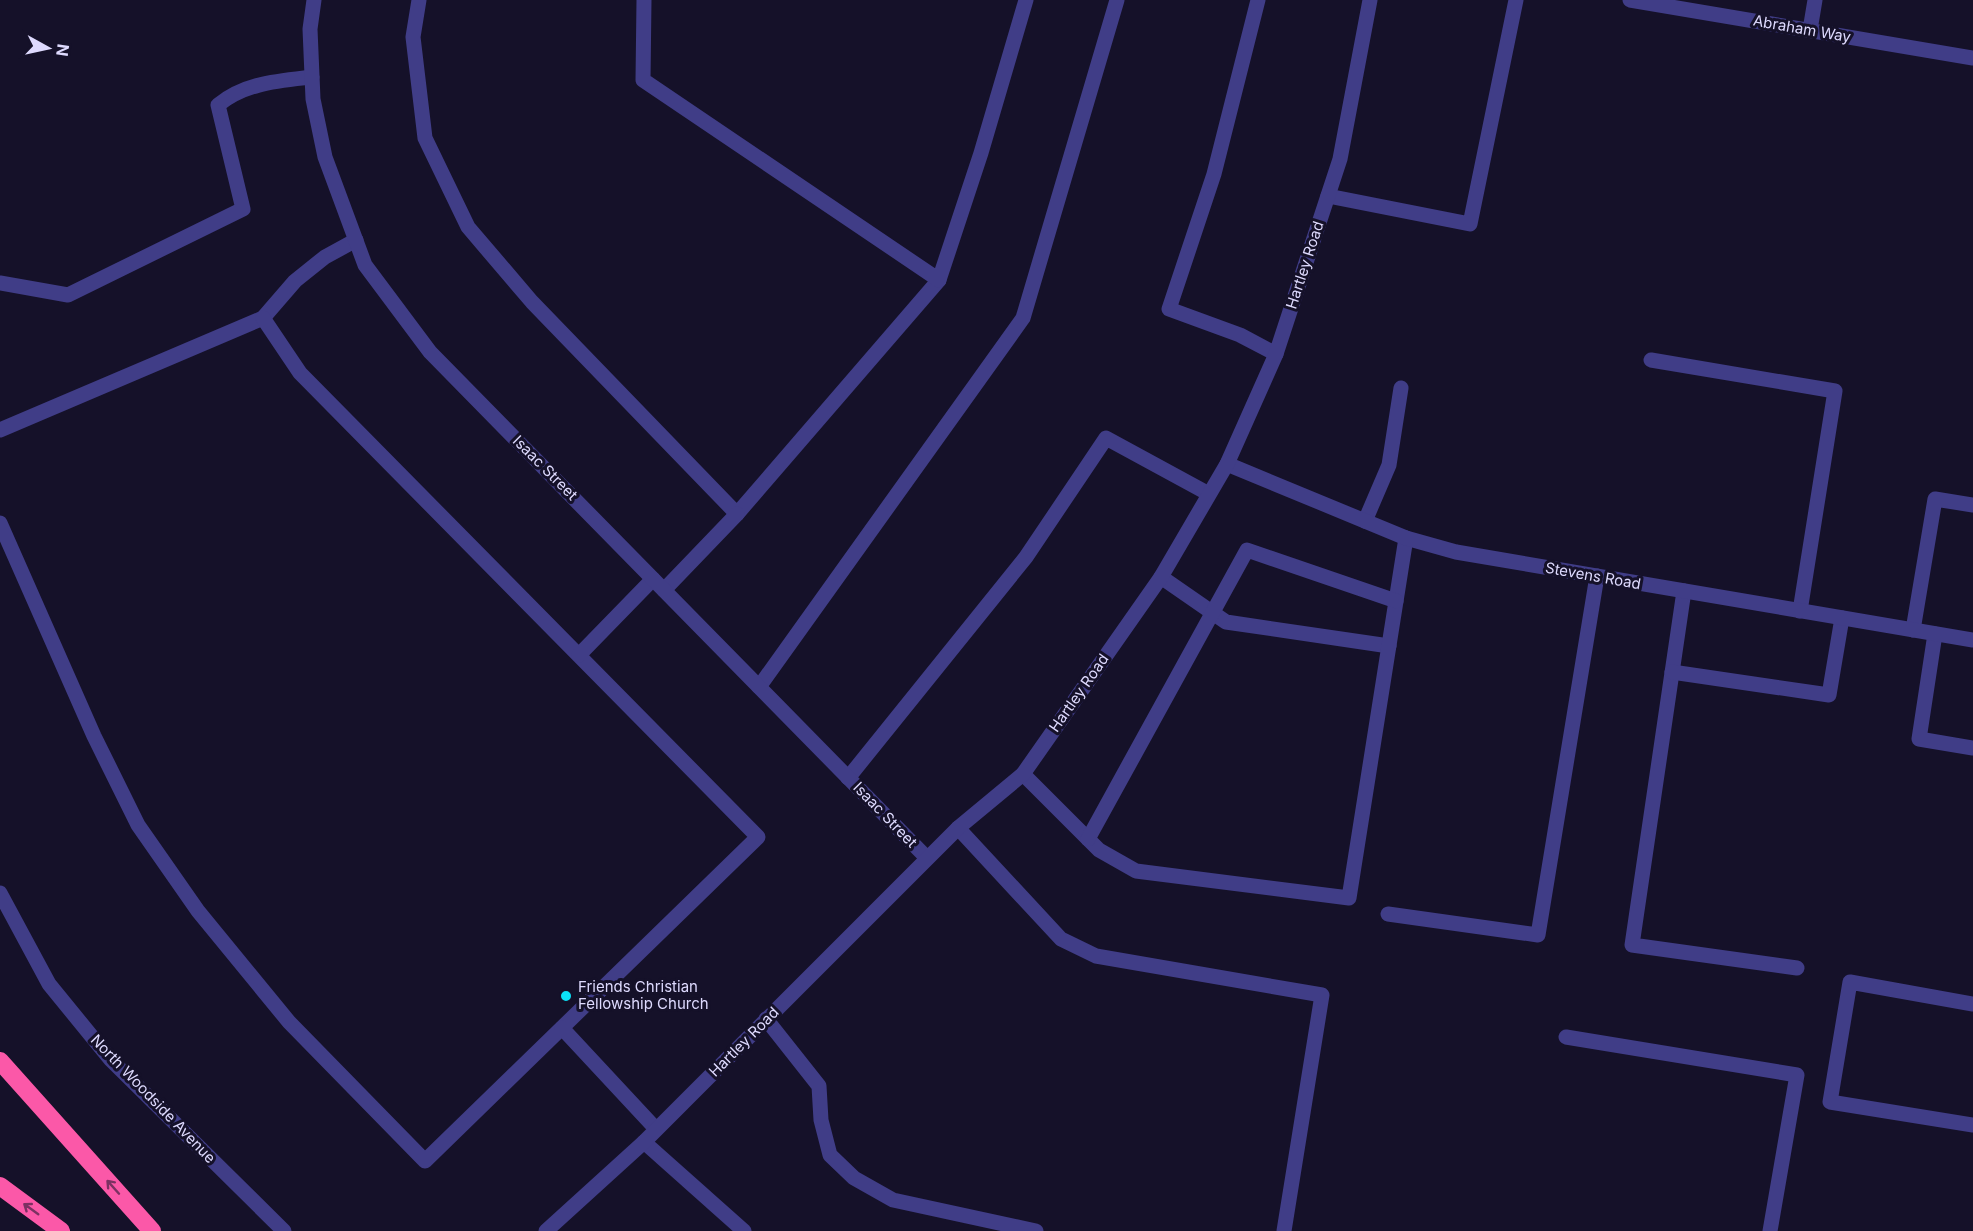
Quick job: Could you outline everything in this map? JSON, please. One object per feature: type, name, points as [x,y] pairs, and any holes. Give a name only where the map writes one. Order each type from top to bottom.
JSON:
[{"type":"highway","points":[[0,1061],[152,1231]]},
{"type":"highway","points":[[0,1186],[61,1231]]},
{"type":"street","name":"Isaac Street","points":[[314,0],[310,28],[312,99],[325,158],[365,265],[429,352],[927,858]]},
{"type":"street","points":[[419,0],[412,37],[424,138],[468,226],[532,302],[737,514]]},
{"type":"street","points":[[644,0],[643,80],[939,280]]},
{"type":"street","points":[[759,687],[1023,318],[1117,0]]},
{"type":"street","points":[[1258,0],[1214,174],[1169,309],[1240,335],[1276,354]]},
{"type":"street","name":"Hartley Road","points":[[546,1231],[644,1142],[958,828],[1023,774],[1161,578],[1227,464],[1276,354],[1340,159],[1370,0]]},
{"type":"street","points":[[1328,196],[1470,224],[1516,0]]},
{"type":"street","name":"Abraham Way","points":[[1630,0],[1973,58]]},
{"type":"street","points":[[1810,30],[1815,0]]},
{"type":"street","points":[[579,655],[737,514],[939,280],[981,153],[1023,1]]},
{"type":"street","points":[[0,282],[68,295],[243,209],[218,105],[234,92],[254,86],[312,77]]},
{"type":"street","points":[[0,430],[263,318],[295,281],[325,257],[356,240]]},
{"type":"street","points":[[0,523],[94,736],[138,825],[198,911],[289,1022],[425,1161],[758,837],[300,373],[263,318]]},
{"type":"street","points":[[1651,360],[1835,391],[1800,610]]},
{"type":"street","points":[[1365,521],[1389,465],[1401,388]]},
{"type":"street","points":[[848,778],[1026,557],[1106,438],[1209,494]]},
{"type":"street","name":"Stevens Road","points":[[1227,464],[1406,538],[1456,552],[1973,640]]},
{"type":"street","points":[[1913,630],[1935,500],[1973,505]]},
{"type":"street","points":[[1023,774],[1088,839],[1117,863],[1136,872],[1349,898],[1406,538]]},
{"type":"street","points":[[1088,839],[1247,549],[1396,601]]},
{"type":"street","points":[[1388,914],[1538,935],[1597,576]]},
{"type":"street","points":[[1161,578],[1226,622],[1389,646]]},
{"type":"street","points":[[1684,591],[1632,945],[1797,968]]},
{"type":"street","points":[[1672,672],[1829,695],[1842,618]]},
{"type":"street","points":[[1935,634],[1919,739],[1973,748]]},
{"type":"street","points":[[958,828],[1061,939],[1072,946],[1096,956],[1322,995],[1284,1231]]},
{"type":"street","name":"North Woodside Avenue","points":[[0,893],[49,984],[111,1060],[284,1231]]},
{"type":"street","points":[[1973,1004],[1850,982],[1830,1102],[1973,1125]]},
{"type":"street","points":[[766,1019],[819,1086],[821,1120],[830,1155],[854,1178],[893,1200],[991,1227],[1036,1231]]},
{"type":"street","points":[[562,1028],[656,1129]]},
{"type":"street","points":[[1566,1037],[1797,1075],[1770,1231]]},
{"type":"street","points":[[644,1142],[741,1230]]},
{"type":"place","name":"Friends Christian Fellowship Church","points":[[566,996]]}]
